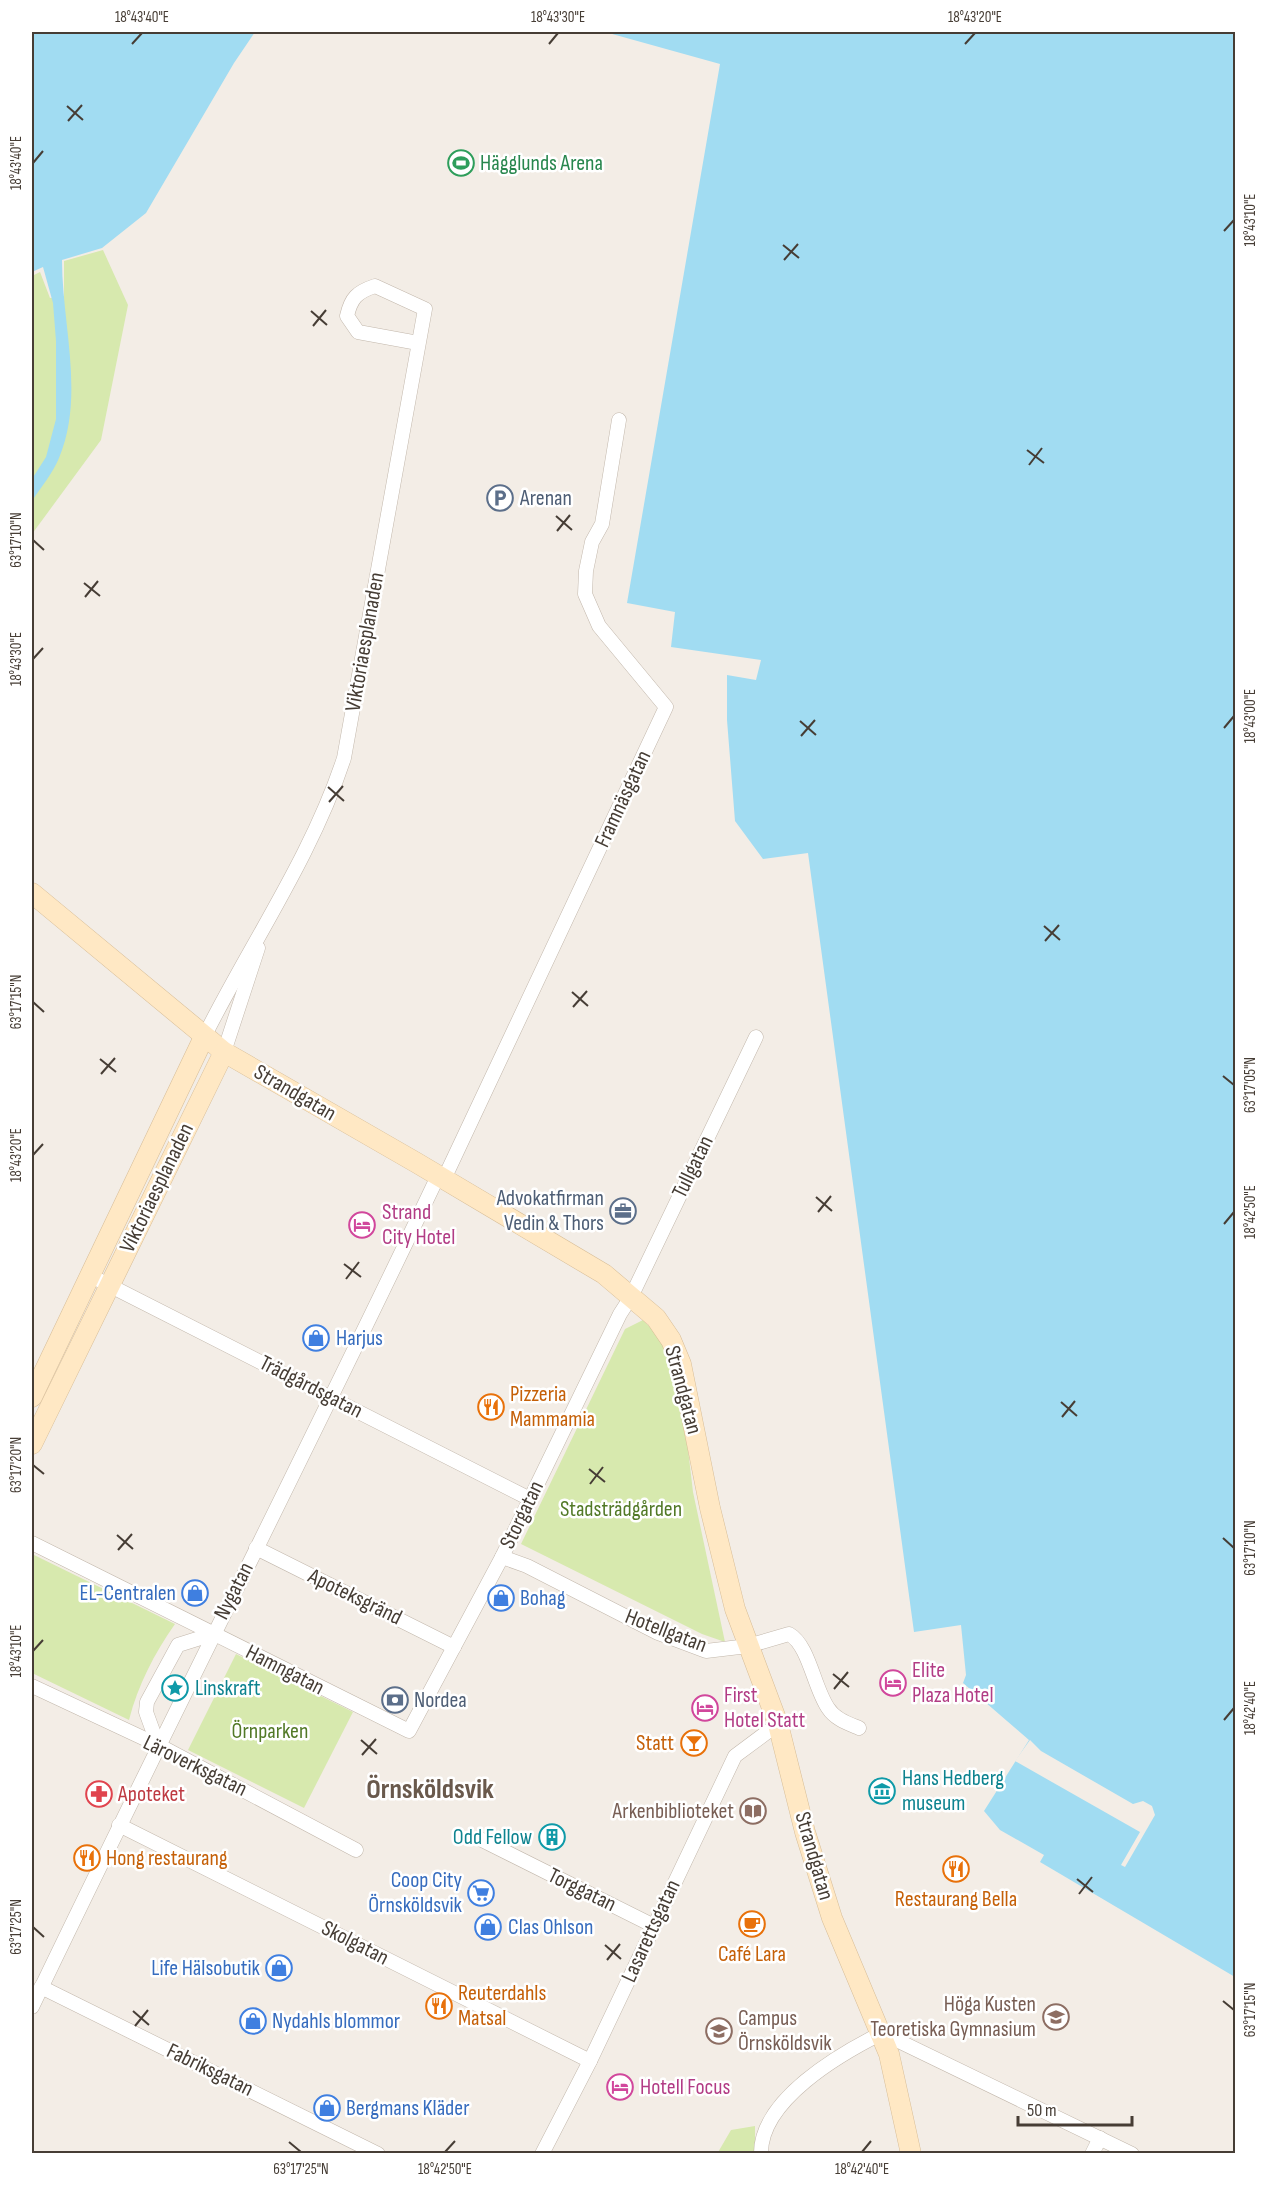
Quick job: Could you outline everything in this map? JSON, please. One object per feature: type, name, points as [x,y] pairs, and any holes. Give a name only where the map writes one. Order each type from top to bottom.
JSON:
[{"type":"main road","name":"Strandgatan","points":[[32,893],[204,1038],[224,1052],[604,1274],[656,1318],[671,1340],[681,1364],[722,1559],[748,1646],[778,1724],[805,1832],[832,1918],[882,2033],[911,2154]]},
{"type":"main road","name":"Viktoriaesplanaden","points":[[32,1397],[204,1038]]},
{"type":"main road","name":"Viktoriaesplanaden","points":[[32,1444],[224,1052]]},
{"type":"street","name":"Viktoriaesplanaden","points":[[204,1038],[238,970],[266,926],[336,784],[344,758],[417,343],[425,309],[375,286],[360,291],[350,301],[346,316],[358,332],[417,343]]},
{"type":"street","name":"Framnäsgatan","points":[[441,1177],[666,707],[598,626],[585,594],[586,571],[592,542],[602,524],[619,420]]},
{"type":"street","name":"Viktoriaesplanaden","points":[[224,1052],[266,926]]},
{"type":"street","name":"Tullgatan","points":[[631,1297],[756,1036]]},
{"type":"street","name":"Nygatan","points":[[32,2007],[158,1745],[441,1177]]},
{"type":"street","name":"Trädgårdsgatan","points":[[91,1276],[530,1499]]},
{"type":"street","name":"Storgatan","points":[[409,1731],[502,1557],[620,1314],[631,1297]]},
{"type":"street","name":"Hamngatan","points":[[32,1543],[409,1731]]},
{"type":"street","name":"Apoteksgränd","points":[[256,1548],[454,1647]]},
{"type":"street","name":"Hotellgatan","points":[[502,1557],[527,1566],[658,1633],[706,1651],[748,1646],[783,1634],[795,1637],[828,1708],[839,1719],[859,1728]]},
{"type":"street","points":[[158,1745],[146,1712],[147,1702],[178,1645],[213,1634]]},
{"type":"street","name":"Läroverksgatan","points":[[32,1686],[158,1745],[356,1850]]},
{"type":"street","name":"Lasarettsgatan","points":[[542,2154],[590,2061],[735,1756],[778,1724]]},
{"type":"street","name":"Skolgatan","points":[[119,1825],[590,2061]]},
{"type":"street","name":"Torggatan","points":[[478,1838],[654,1926]]},
{"type":"street","name":"Fabriksgatan","points":[[41,1987],[378,2154]]},
{"type":"street","points":[[761,2154],[761,2145],[776,2110],[825,2065],[882,2033],[1132,2154]]},
{"type":"street","points":[[1092,2154],[1100,2138]]},
{"type":"green space","points":[[103,250],[128,305],[101,440],[32,534],[32,276],[40,272],[50,298],[64,296],[64,261]]},
{"type":"green space","name":"Stadsträdgården","points":[[643,1320],[664,1342],[682,1398],[693,1492],[725,1642],[702,1634],[521,1544],[625,1329]]},
{"type":"green space","points":[[32,1554],[175,1624],[148,1670],[129,1720],[32,1673]]},
{"type":"green space","name":"Örnparken","points":[[236,1654],[353,1712],[304,1808],[188,1750]]},
{"type":"green space","points":[[755,2126],[755,2153],[717,2154],[731,2130]]},
{"type":"water","points":[[32,32],[255,32],[234,63],[146,213],[102,248],[62,260],[70,360],[70,410],[67,434],[59,458],[32,501],[32,479],[46,457],[56,419],[56,341],[53,303],[43,267],[32,272]]},
{"type":"water","points":[[605,32],[1235,32],[1235,1977],[1040,1862],[1044,1855],[1000,1830],[984,1811],[1029,1740],[963,1683],[966,1675],[961,1625],[914,1632],[808,853],[763,859],[735,821],[727,720],[727,675],[756,680],[761,660],[671,647],[675,612],[627,603],[720,64]]},
{"type":"pier","points":[[1030,1740],[1041,1751],[1133,1804],[1143,1801],[1152,1806],[1155,1815],[1125,1867],[1121,1865],[1140,1832],[1015,1761]]},
{"type":"place","name":"Hägglunds Arena","points":[[461,163]]},
{"type":"place","name":"Arenan","points":[[500,498]]},
{"type":"place","name":"Advokatfirman Vedin & Thors","points":[[623,1211]]},
{"type":"place","name":"Strand City Hotel","points":[[362,1225]]},
{"type":"place","name":"Harjus","points":[[316,1338]]},
{"type":"place","name":"Pizzeria Mammamia","points":[[491,1407]]},
{"type":"place","name":"EL-Centralen","points":[[195,1593]]},
{"type":"place","name":"Bohag","points":[[501,1598]]},
{"type":"place","name":"Elite Plaza Hotel","points":[[893,1683]]},
{"type":"place","name":"Linskraft","points":[[175,1688]]},
{"type":"place","name":"Nordea","points":[[395,1700]]},
{"type":"place","name":"First Hotel Statt","points":[[705,1708]]},
{"type":"place","name":"Statt","points":[[694,1743]]},
{"type":"place","name":"Hans Hedberg museum","points":[[882,1791]]},
{"type":"place","name":"Apoteket","points":[[99,1794]]},
{"type":"place","name":"Arkenbiblioteket","points":[[753,1811]]},
{"type":"place","name":"Odd Fellow","points":[[552,1837]]},
{"type":"place","name":"Hong restaurang","points":[[87,1858]]},
{"type":"place","name":"Restaurang Bella","points":[[956,1869]]},
{"type":"place","name":"Coop City Örnsköldsvik","points":[[481,1893]]},
{"type":"place","name":"Café Lara","points":[[752,1924]]},
{"type":"place","name":"Clas Ohlson","points":[[488,1927]]},
{"type":"place","name":"Life Hälsobutik","points":[[279,1968]]},
{"type":"place","name":"Reuterdahls Matsal","points":[[439,2006]]},
{"type":"place","name":"Höga Kusten Teoretiska Gymnasium","points":[[1056,2017]]},
{"type":"place","name":"Nydahls blommor","points":[[253,2021]]},
{"type":"place","name":"Campus Örnsköldsvik","points":[[719,2031]]},
{"type":"place","name":"Hotell Focus","points":[[620,2087]]},
{"type":"place","name":"Bergmans Kläder","points":[[327,2108]]},
{"type":"district","name":"Örnsköldsvik","points":[[430,1789]]}]
